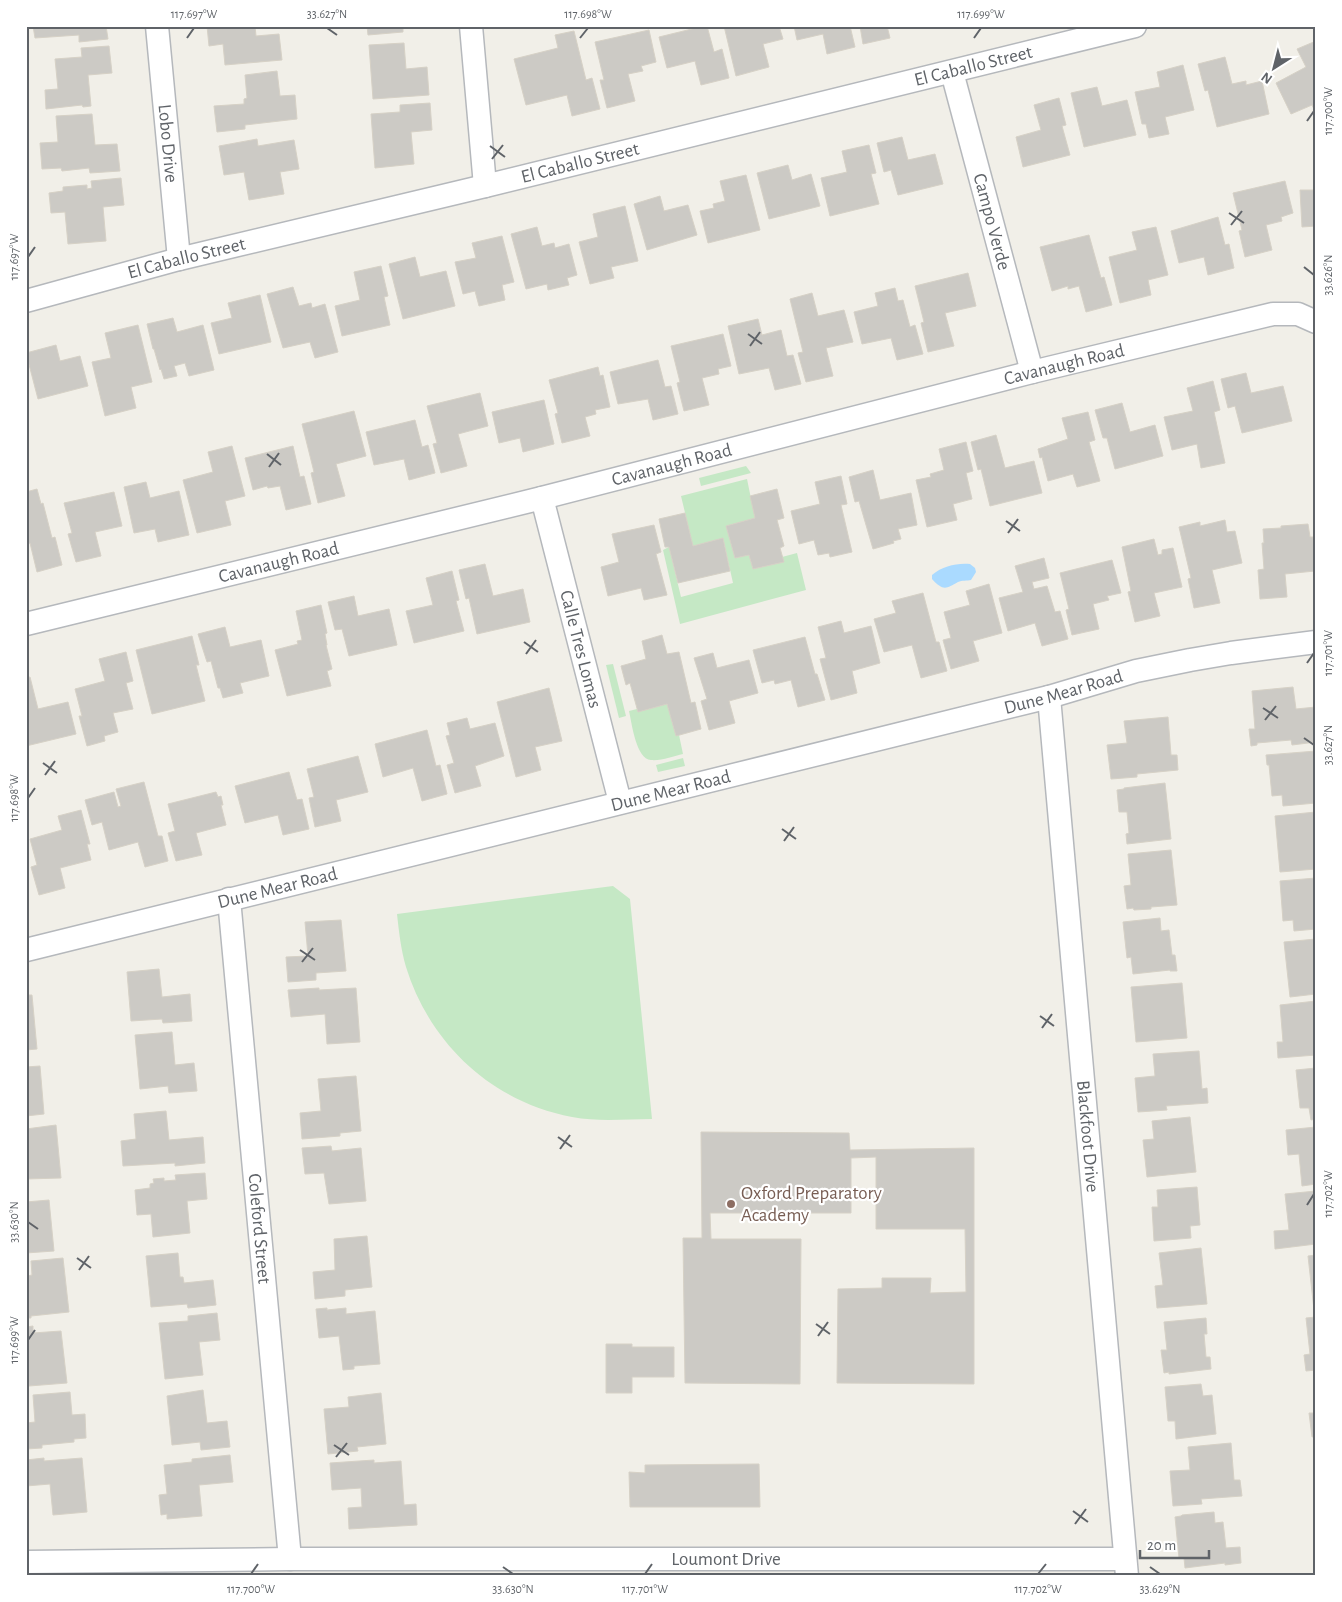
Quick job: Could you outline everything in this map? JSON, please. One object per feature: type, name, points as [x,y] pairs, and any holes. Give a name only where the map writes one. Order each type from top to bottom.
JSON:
[{"type":"street","name":"Lobo Drive","points":[[157,26],[179,259]]},
{"type":"street","points":[[472,26],[485,186]]},
{"type":"street","name":"El Caballo Street","points":[[26,301],[179,259],[485,186],[1135,26]]},
{"type":"street","name":"Campo Verde","points":[[952,72],[1032,372]]},
{"type":"street","name":"Cavanaugh Road","points":[[26,624],[542,498],[1032,372],[1274,314],[1298,314],[1316,322]]},
{"type":"street","name":"Calle Tres Lomas","points":[[542,498],[620,802]]},
{"type":"street","name":"Dune Mear Road","points":[[26,950],[1049,697],[1136,671],[1231,653],[1316,642]]},
{"type":"street","name":"Blackfoot Drive","points":[[1049,697],[1126,1567]]},
{"type":"street","name":"Coleford Street","points":[[229,899],[290,1559]]},
{"type":"street","name":"Loumont Drive","points":[[26,1562],[290,1559],[1126,1567]]},
{"type":"green space","points":[[746,466],[751,473],[701,486],[699,478]]},
{"type":"green space","points":[[747,479],[755,518],[726,526],[735,558],[749,555],[753,569],[783,562],[782,557],[797,553],[806,590],[680,624],[663,550],[669,547],[681,597],[733,583],[723,538],[693,546],[681,496]]},
{"type":"green space","points":[[613,664],[626,716],[619,718],[606,665]]},
{"type":"green space","points":[[667,704],[676,736],[679,735],[683,754],[651,760],[642,754],[638,747],[629,711],[637,709],[638,712]]},
{"type":"green space","points":[[683,758],[685,766],[658,772],[656,765]]},
{"type":"green space","points":[[613,886],[630,899],[652,1119],[602,1120],[572,1117],[543,1109],[516,1098],[491,1083],[468,1065],[448,1044],[431,1021],[417,995],[401,948],[397,914]]},
{"type":"water","points":[[970,564],[975,568],[976,572],[971,580],[960,581],[945,588],[939,586],[932,579],[932,575],[945,567]]},
{"type":"building","points":[[33,26],[106,26],[108,39],[79,42],[79,35],[35,38]]},
{"type":"building","points":[[207,26],[255,26],[256,36],[279,34],[282,60],[225,65],[223,44],[209,46]]},
{"type":"building","points":[[367,26],[403,26],[403,32],[368,35]]},
{"type":"building","points":[[707,26],[714,52],[722,49],[729,78],[701,85],[695,61],[667,68],[659,37]]},
{"type":"building","points":[[724,26],[779,26],[783,39],[763,44],[769,67],[736,76]]},
{"type":"building","points":[[794,26],[850,26],[855,47],[827,54],[823,34],[797,40]]},
{"type":"building","points":[[860,26],[887,26],[890,38],[863,44]]},
{"type":"building","points":[[649,30],[656,62],[641,66],[643,71],[628,74],[635,101],[607,108],[600,80],[604,80],[595,42]]},
{"type":"building","points":[[574,31],[586,80],[592,78],[600,109],[572,116],[567,95],[526,105],[514,59],[558,48],[555,35]]},
{"type":"building","points":[[1316,41],[1316,113],[1312,105],[1291,114],[1276,83],[1306,67],[1297,49]]},
{"type":"building","points":[[404,43],[406,69],[427,67],[429,95],[373,99],[369,45]]},
{"type":"building","points":[[109,46],[112,73],[88,75],[91,106],[83,107],[82,105],[46,109],[45,90],[58,89],[55,59],[82,57],[81,48]]},
{"type":"building","points":[[1225,57],[1232,84],[1246,81],[1246,85],[1262,81],[1269,114],[1217,127],[1208,90],[1205,91],[1198,64]]},
{"type":"building","points":[[1183,65],[1194,110],[1165,117],[1169,134],[1149,138],[1146,124],[1142,124],[1135,92],[1160,87],[1157,72]]},
{"type":"building","points":[[277,71],[280,96],[295,95],[297,119],[245,125],[245,129],[217,132],[214,106],[244,104],[244,99],[247,98],[245,75]]},
{"type":"building","points":[[1097,87],[1102,106],[1127,100],[1136,135],[1084,147],[1071,93]]},
{"type":"building","points":[[1059,98],[1066,125],[1062,126],[1070,155],[1023,167],[1016,137],[1041,130],[1034,105]]},
{"type":"building","points":[[430,103],[432,130],[411,132],[414,164],[375,168],[371,114],[400,112],[400,105]]},
{"type":"building","points":[[92,114],[95,145],[117,144],[120,171],[90,173],[89,168],[62,171],[61,168],[42,169],[40,143],[58,142],[56,116]]},
{"type":"building","points":[[902,137],[908,160],[935,154],[943,184],[898,195],[891,170],[884,172],[877,143]]},
{"type":"building","points":[[257,139],[258,146],[294,140],[299,169],[280,172],[284,194],[249,200],[244,172],[224,175],[219,146]]},
{"type":"building","points":[[869,145],[876,173],[871,174],[879,204],[830,216],[821,178],[847,172],[842,151]]},
{"type":"building","points":[[788,165],[792,180],[811,174],[820,206],[769,219],[757,173]]},
{"type":"building","points":[[746,175],[760,230],[708,243],[700,211],[714,208],[713,204],[725,201],[720,181]]},
{"type":"building","points":[[121,178],[124,205],[103,207],[106,241],[68,244],[65,212],[51,213],[49,193],[63,191],[63,187],[87,185],[87,189],[92,188],[91,181]]},
{"type":"building","points":[[1285,181],[1293,213],[1281,217],[1282,221],[1266,225],[1272,250],[1245,257],[1239,231],[1242,230],[1233,193]]},
{"type":"building","points":[[1300,190],[1316,190],[1316,226],[1302,227]]},
{"type":"building","points":[[660,196],[664,211],[688,205],[697,235],[647,250],[634,204]]},
{"type":"building","points":[[625,206],[638,261],[611,267],[614,278],[590,284],[579,242],[598,237],[593,214]]},
{"type":"building","points":[[1218,217],[1225,245],[1229,244],[1234,268],[1208,275],[1204,257],[1179,263],[1171,231]]},
{"type":"building","points":[[537,227],[542,246],[554,243],[555,248],[569,244],[577,275],[567,278],[569,285],[548,290],[547,284],[526,289],[511,234]]},
{"type":"building","points":[[1156,227],[1168,275],[1148,280],[1151,295],[1120,303],[1109,257],[1137,250],[1132,232]]},
{"type":"building","points":[[1089,235],[1101,278],[1104,277],[1112,305],[1086,312],[1079,286],[1068,289],[1068,286],[1052,291],[1040,247]]},
{"type":"building","points":[[502,236],[514,282],[502,285],[505,300],[479,306],[475,291],[463,294],[455,262],[476,258],[472,243]]},
{"type":"building","points":[[415,257],[420,277],[446,271],[455,306],[403,319],[389,264]]},
{"type":"building","points":[[381,266],[388,296],[384,297],[390,325],[342,336],[335,306],[360,300],[354,272]]},
{"type":"building","points":[[968,273],[976,306],[945,313],[954,346],[928,352],[921,323],[924,322],[915,286]]},
{"type":"building","points":[[293,287],[299,306],[311,303],[312,308],[325,304],[338,352],[315,358],[310,342],[283,348],[267,294]]},
{"type":"building","points":[[895,288],[898,301],[903,300],[910,327],[915,325],[923,354],[897,360],[891,338],[862,344],[854,312],[878,306],[875,293]]},
{"type":"building","points":[[812,293],[818,316],[844,310],[853,342],[826,348],[833,376],[806,382],[798,353],[803,352],[790,299]]},
{"type":"building","points":[[260,295],[271,342],[219,354],[211,323],[232,318],[228,303]]},
{"type":"building","points":[[173,318],[177,332],[203,325],[214,370],[189,376],[185,363],[174,366],[177,376],[164,379],[153,349],[147,324]]},
{"type":"building","points":[[758,319],[762,335],[781,330],[787,356],[793,355],[801,384],[775,390],[769,368],[739,374],[728,326]]},
{"type":"building","points":[[138,325],[152,382],[131,387],[136,408],[105,416],[92,362],[111,358],[105,333]]},
{"type":"building","points":[[723,334],[731,366],[718,369],[719,374],[702,378],[709,405],[684,411],[677,383],[680,382],[671,346]]},
{"type":"building","points":[[56,345],[60,361],[80,356],[88,386],[38,399],[26,353]]},
{"type":"building","points":[[658,360],[665,387],[671,386],[678,414],[653,420],[648,399],[618,404],[610,372]]},
{"type":"building","points":[[598,367],[600,376],[603,375],[610,407],[595,410],[596,414],[585,417],[590,436],[562,443],[555,414],[558,413],[549,380]]},
{"type":"building","points":[[1246,373],[1251,393],[1283,386],[1292,421],[1242,433],[1235,406],[1228,408],[1221,379]]},
{"type":"building","points":[[1213,381],[1220,410],[1214,412],[1225,463],[1201,468],[1197,444],[1172,450],[1164,417],[1193,411],[1187,388]]},
{"type":"building","points":[[480,393],[488,426],[458,434],[467,466],[441,473],[433,444],[437,443],[427,406]]},
{"type":"building","points":[[544,400],[554,444],[523,452],[520,438],[499,443],[492,412]]},
{"type":"building","points":[[1122,403],[1130,432],[1155,425],[1163,456],[1115,469],[1107,438],[1103,438],[1095,410]]},
{"type":"building","points":[[354,411],[366,456],[336,464],[345,496],[318,503],[311,473],[314,472],[302,424]]},
{"type":"building","points":[[1088,412],[1095,440],[1089,442],[1100,481],[1077,487],[1073,474],[1048,481],[1038,449],[1068,439],[1062,418]]},
{"type":"building","points":[[415,420],[422,447],[428,445],[435,473],[409,480],[404,459],[374,465],[366,432]]},
{"type":"building","points":[[996,435],[1005,468],[1034,461],[1042,493],[990,506],[981,469],[978,470],[971,442]]},
{"type":"building","points":[[966,442],[973,471],[966,473],[972,499],[953,504],[957,520],[927,527],[916,480],[931,477],[930,474],[944,470],[939,449]]},
{"type":"building","points":[[232,446],[245,496],[225,501],[231,525],[197,533],[183,480],[213,472],[208,452]]},
{"type":"building","points":[[293,446],[300,477],[304,476],[311,504],[286,510],[280,486],[268,488],[267,486],[253,490],[245,458]]},
{"type":"building","points":[[873,470],[880,500],[911,493],[917,525],[898,529],[901,539],[873,549],[859,501],[855,502],[849,477]]},
{"type":"building","points":[[841,476],[847,504],[841,505],[852,552],[830,557],[829,553],[818,555],[814,540],[799,544],[791,511],[820,504],[815,482]]},
{"type":"building","points":[[146,482],[150,498],[179,491],[189,535],[158,542],[155,529],[134,533],[124,487]]},
{"type":"building","points":[[37,489],[41,504],[43,503],[52,538],[55,537],[62,565],[37,572],[30,543],[26,544],[26,492]]},
{"type":"building","points":[[777,489],[784,518],[777,520],[784,546],[780,548],[784,562],[753,569],[749,555],[735,558],[726,526],[755,518],[750,496]]},
{"type":"building","points":[[114,492],[122,526],[95,532],[101,556],[76,562],[68,534],[72,533],[64,503]]},
{"type":"building","points":[[685,513],[693,546],[723,538],[730,571],[678,583],[669,547],[665,547],[659,519]]},
{"type":"building","points":[[1225,520],[1227,532],[1235,531],[1242,563],[1212,570],[1220,603],[1194,608],[1188,579],[1191,578],[1179,527],[1200,522],[1200,526]]},
{"type":"building","points":[[1308,524],[1310,537],[1313,537],[1315,571],[1285,574],[1287,597],[1260,599],[1258,570],[1264,569],[1263,529]]},
{"type":"building","points":[[654,525],[661,552],[656,554],[667,595],[644,600],[641,588],[608,596],[601,567],[619,562],[612,534]]},
{"type":"building","points":[[1154,539],[1158,555],[1162,554],[1162,550],[1173,548],[1182,587],[1154,593],[1160,616],[1135,622],[1128,592],[1131,591],[1122,547]]},
{"type":"building","points":[[1044,558],[1049,578],[1032,582],[1034,589],[1047,586],[1055,612],[1060,611],[1068,639],[1042,646],[1035,623],[1008,631],[999,598],[1023,592],[1015,566]]},
{"type":"building","points":[[1112,560],[1121,593],[1107,596],[1109,600],[1093,604],[1099,629],[1072,635],[1066,610],[1069,609],[1060,573]]},
{"type":"building","points":[[485,564],[493,596],[523,589],[530,622],[477,634],[469,598],[466,599],[459,570]]},
{"type":"building","points":[[452,571],[459,600],[456,601],[464,631],[414,643],[406,611],[433,605],[426,578]]},
{"type":"building","points":[[989,584],[1002,633],[973,641],[979,661],[951,669],[943,640],[951,638],[944,612],[970,605],[966,591]]},
{"type":"building","points":[[923,593],[936,642],[939,642],[947,671],[921,678],[912,645],[884,652],[874,619],[896,613],[892,601]]},
{"type":"building","points":[[354,596],[358,616],[389,609],[397,645],[349,656],[342,629],[335,630],[328,602]]},
{"type":"building","points":[[321,605],[327,633],[325,634],[326,645],[332,669],[327,671],[331,686],[287,696],[275,650],[298,644],[297,641],[302,640],[296,611]]},
{"type":"building","points":[[841,621],[844,633],[871,626],[880,663],[852,671],[857,693],[831,700],[820,659],[826,658],[818,627]]},
{"type":"building","points":[[225,627],[230,647],[261,640],[269,676],[240,683],[243,693],[223,698],[220,688],[218,688],[211,661],[207,662],[198,634]]},
{"type":"building","points":[[662,635],[667,654],[679,652],[691,703],[695,702],[701,729],[676,736],[667,704],[638,712],[630,683],[626,685],[621,666],[646,659],[642,641]]},
{"type":"building","points":[[192,636],[199,665],[196,665],[205,701],[152,714],[136,650]]},
{"type":"building","points":[[805,637],[815,674],[817,674],[825,700],[798,707],[791,680],[775,684],[774,680],[762,683],[753,650]]},
{"type":"building","points":[[126,652],[133,681],[126,683],[133,709],[113,713],[118,732],[104,736],[105,741],[87,746],[79,716],[82,716],[75,689],[105,681],[99,659]]},
{"type":"building","points":[[713,653],[717,668],[749,660],[758,693],[729,701],[735,723],[709,730],[701,701],[707,699],[694,658]]},
{"type":"building","points":[[30,677],[38,709],[68,702],[76,734],[26,746],[26,678]]},
{"type":"building","points":[[1293,687],[1296,709],[1316,707],[1316,742],[1292,745],[1291,740],[1257,743],[1257,745],[1251,746],[1249,729],[1255,729],[1252,691]]},
{"type":"building","points":[[549,688],[562,741],[535,747],[541,770],[516,777],[497,702]]},
{"type":"building","points":[[1168,717],[1171,755],[1177,755],[1178,770],[1111,779],[1107,745],[1127,743],[1124,721]]},
{"type":"building","points":[[467,718],[470,729],[495,723],[504,756],[475,766],[481,786],[455,793],[447,765],[454,763],[446,736],[450,735],[447,723]]},
{"type":"building","points":[[427,730],[436,766],[440,765],[447,794],[422,801],[413,768],[383,777],[375,744]]},
{"type":"building","points":[[1316,751],[1316,803],[1283,806],[1282,795],[1272,796],[1269,765],[1267,765],[1266,755]]},
{"type":"building","points":[[358,756],[368,792],[336,800],[341,821],[315,827],[309,798],[314,797],[307,769]]},
{"type":"building","points":[[289,772],[297,800],[302,799],[309,829],[283,835],[278,815],[245,823],[235,786]]},
{"type":"building","points":[[144,782],[158,836],[162,836],[168,861],[145,867],[138,842],[109,850],[102,822],[92,825],[85,800],[114,792],[118,807],[121,806],[116,789]]},
{"type":"building","points":[[1165,783],[1171,839],[1127,844],[1126,834],[1129,833],[1127,812],[1119,812],[1117,790]]},
{"type":"building","points":[[216,792],[218,797],[221,796],[223,805],[221,805],[226,825],[196,833],[202,855],[176,861],[168,833],[175,831],[168,804]]},
{"type":"building","points":[[81,810],[90,844],[87,844],[91,860],[60,868],[65,888],[39,895],[31,867],[37,865],[30,839],[62,830],[58,816]]},
{"type":"building","points":[[1316,812],[1316,869],[1280,872],[1275,816]]},
{"type":"building","points":[[1171,850],[1177,905],[1151,907],[1151,909],[1127,909],[1124,886],[1131,885],[1128,854]]},
{"type":"building","points":[[1316,878],[1316,929],[1294,931],[1293,920],[1283,921],[1280,881]]},
{"type":"building","points":[[1160,918],[1161,931],[1169,930],[1172,955],[1175,955],[1177,971],[1133,974],[1131,957],[1127,958],[1123,922]]},
{"type":"building","points":[[341,920],[346,971],[316,973],[316,980],[288,982],[286,957],[308,956],[305,922]]},
{"type":"building","points":[[1316,939],[1316,994],[1290,997],[1284,942]]},
{"type":"building","points":[[159,969],[162,997],[190,994],[192,1021],[163,1023],[162,1019],[131,1021],[127,972]]},
{"type":"building","points":[[1182,983],[1187,1038],[1136,1042],[1131,987]]},
{"type":"building","points":[[319,988],[319,990],[356,988],[360,1042],[327,1044],[325,1014],[291,1017],[288,990]]},
{"type":"building","points":[[26,995],[32,995],[37,1049],[26,1050]]},
{"type":"building","points":[[1316,1001],[1316,1055],[1278,1058],[1277,1042],[1283,1042],[1280,1005]]},
{"type":"building","points":[[172,1032],[175,1065],[194,1063],[197,1091],[169,1093],[168,1086],[140,1089],[135,1035]]},
{"type":"building","points":[[1199,1051],[1202,1089],[1207,1088],[1208,1103],[1166,1106],[1167,1110],[1138,1112],[1135,1078],[1155,1076],[1153,1054]]},
{"type":"building","points":[[40,1066],[44,1114],[26,1116],[26,1067]]},
{"type":"building","points":[[1316,1068],[1316,1119],[1311,1120],[1309,1108],[1300,1108],[1296,1070]]},
{"type":"building","points":[[356,1076],[361,1131],[340,1133],[340,1136],[302,1139],[300,1113],[321,1111],[318,1079]]},
{"type":"building","points":[[166,1111],[169,1140],[203,1137],[205,1163],[175,1166],[175,1163],[123,1166],[121,1141],[136,1139],[134,1114]]},
{"type":"building","points":[[1190,1117],[1196,1172],[1147,1177],[1143,1140],[1154,1139],[1152,1121]]},
{"type":"building","points":[[56,1125],[61,1178],[26,1179],[26,1129]]},
{"type":"building","points":[[1316,1127],[1316,1184],[1302,1186],[1299,1154],[1288,1155],[1286,1130]]},
{"type":"building","points":[[701,1132],[849,1133],[850,1150],[974,1148],[974,1384],[837,1383],[838,1289],[882,1288],[882,1278],[931,1278],[930,1293],[966,1292],[965,1229],[876,1229],[876,1157],[851,1158],[851,1213],[710,1213],[711,1239],[801,1239],[800,1384],[685,1383],[683,1238],[702,1238]]},
{"type":"building","points":[[331,1146],[332,1151],[361,1148],[366,1201],[329,1204],[324,1173],[305,1174],[302,1148]]},
{"type":"building","points":[[205,1173],[207,1199],[187,1201],[190,1233],[153,1237],[151,1214],[137,1215],[135,1190],[150,1188],[150,1184],[154,1183],[153,1179],[164,1178],[164,1181],[176,1180],[175,1175]]},
{"type":"building","points":[[1197,1187],[1200,1225],[1190,1226],[1191,1238],[1154,1241],[1152,1207],[1158,1207],[1157,1190]]},
{"type":"building","points":[[1316,1191],[1316,1244],[1275,1249],[1274,1231],[1289,1230],[1285,1194]]},
{"type":"building","points":[[49,1200],[54,1251],[26,1253],[26,1202]]},
{"type":"building","points":[[367,1236],[372,1287],[345,1290],[345,1296],[315,1299],[313,1272],[335,1270],[334,1239]]},
{"type":"building","points":[[1201,1248],[1207,1304],[1157,1308],[1155,1286],[1163,1285],[1159,1253]]},
{"type":"building","points":[[178,1253],[180,1277],[183,1277],[184,1283],[213,1280],[216,1305],[188,1308],[187,1304],[151,1307],[146,1256]]},
{"type":"building","points":[[1316,1255],[1316,1310],[1314,1310],[1308,1256]]},
{"type":"building","points":[[63,1258],[69,1312],[26,1318],[27,1276],[32,1275],[31,1261]]},
{"type":"building","points":[[327,1308],[327,1310],[346,1308],[346,1314],[375,1311],[380,1364],[354,1366],[354,1369],[343,1370],[339,1336],[319,1338],[316,1309]]},
{"type":"building","points":[[217,1313],[220,1340],[199,1342],[203,1375],[165,1379],[159,1323],[188,1321],[188,1316]]},
{"type":"building","points":[[1316,1317],[1316,1370],[1306,1371],[1304,1355],[1310,1354],[1306,1318]]},
{"type":"building","points":[[1206,1318],[1207,1334],[1204,1334],[1206,1357],[1210,1357],[1211,1369],[1164,1373],[1161,1350],[1167,1350],[1164,1322]]},
{"type":"building","points":[[33,1326],[33,1333],[61,1331],[67,1383],[29,1386],[26,1327]]},
{"type":"building","points":[[606,1344],[632,1344],[632,1347],[674,1347],[674,1377],[632,1377],[632,1393],[606,1393]]},
{"type":"building","points":[[1201,1384],[1203,1396],[1212,1395],[1216,1434],[1176,1439],[1175,1421],[1168,1421],[1165,1387]]},
{"type":"building","points":[[203,1390],[207,1423],[227,1421],[230,1447],[201,1450],[200,1442],[172,1445],[167,1396]]},
{"type":"building","points":[[70,1392],[72,1415],[85,1414],[86,1438],[74,1439],[74,1442],[42,1445],[42,1448],[26,1449],[26,1423],[35,1422],[33,1395]]},
{"type":"building","points":[[381,1393],[386,1444],[357,1447],[358,1451],[328,1454],[324,1409],[349,1407],[348,1397]]},
{"type":"building","points":[[1309,1413],[1316,1413],[1316,1436],[1312,1437]]},
{"type":"building","points":[[1231,1443],[1234,1480],[1240,1480],[1242,1496],[1201,1499],[1202,1504],[1173,1506],[1170,1471],[1190,1470],[1188,1447]]},
{"type":"building","points":[[230,1455],[233,1482],[199,1485],[202,1516],[167,1519],[167,1514],[161,1515],[159,1495],[167,1494],[164,1465],[192,1462],[192,1459]]},
{"type":"building","points":[[44,1458],[44,1461],[82,1458],[87,1512],[53,1515],[50,1484],[26,1486],[26,1460]]},
{"type":"building","points":[[374,1460],[374,1463],[401,1461],[404,1505],[416,1504],[417,1525],[349,1529],[348,1508],[362,1507],[361,1488],[332,1490],[330,1463]]},
{"type":"building","points":[[759,1464],[760,1507],[630,1507],[629,1472],[645,1473],[645,1465]]},
{"type":"building","points":[[1214,1512],[1215,1523],[1223,1522],[1226,1548],[1240,1547],[1241,1563],[1185,1568],[1184,1558],[1179,1558],[1175,1517]]},
{"type":"place","name":"Oxford Preparatory Academy","points":[[731,1204]]}]
